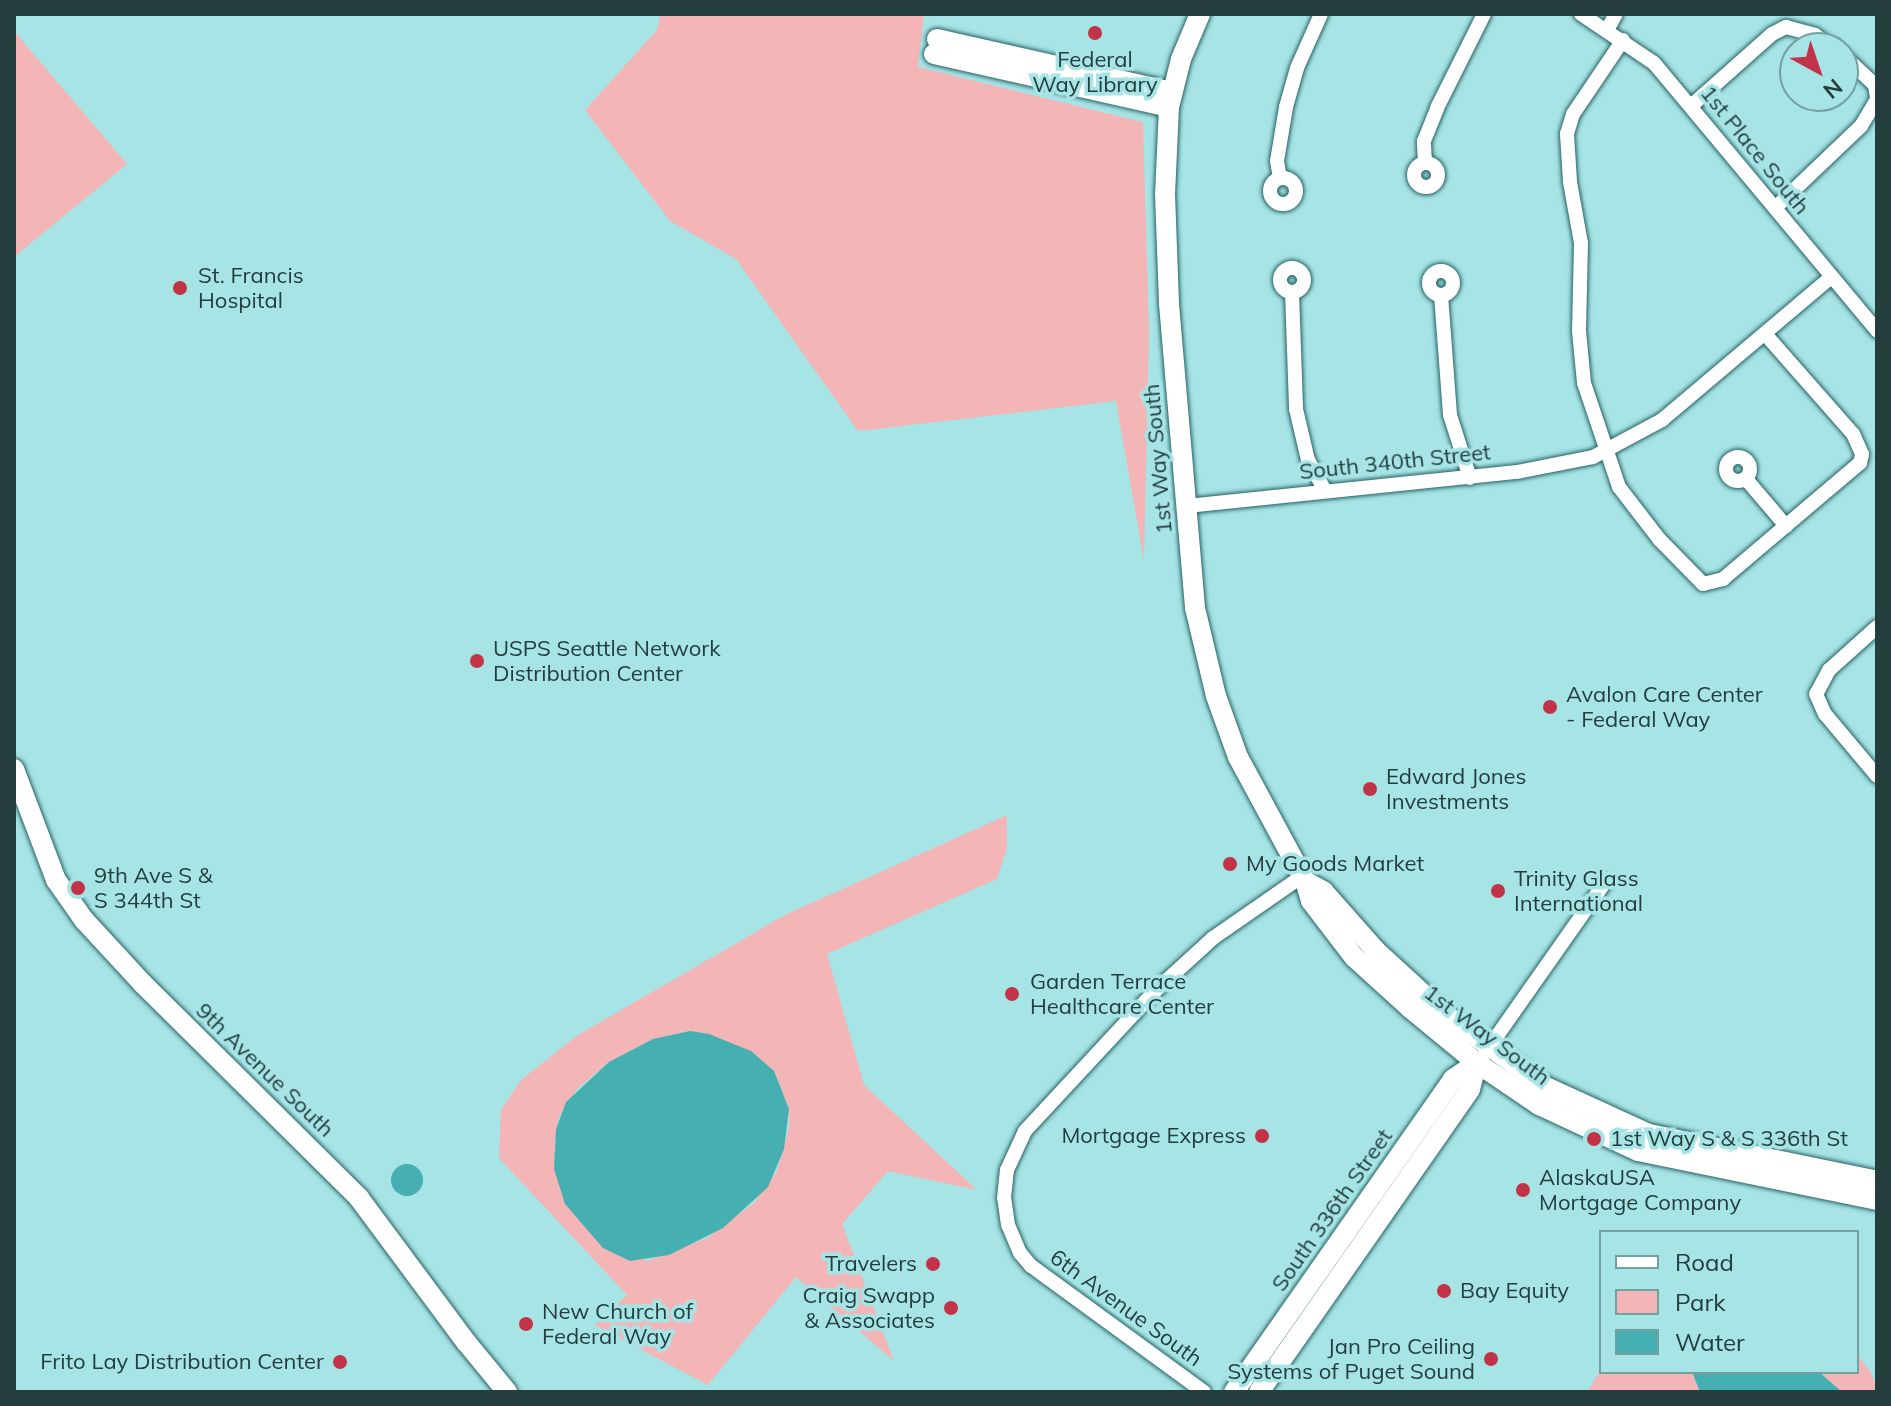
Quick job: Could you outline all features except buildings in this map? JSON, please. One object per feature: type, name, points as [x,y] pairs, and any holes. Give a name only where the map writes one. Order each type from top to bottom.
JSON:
[{"type":"main road","name":"1st Way South","points":[[1200,14],[1170,99],[1165,194],[1169,304],[1195,608],[1216,696],[1238,757],[1303,879],[1323,891],[1376,951],[1483,1056],[1539,1105],[1638,1151],[1877,1200]]},
{"type":"main road","points":[[936,47],[1170,99]]},
{"type":"main road","name":"9th Avenue South","points":[[14,769],[56,880],[84,920],[153,994],[359,1198],[507,1392]]},
{"type":"main road","name":"1st Way South","points":[[1483,1056],[1649,1134],[1877,1181]]},
{"type":"main road","name":"South 336th Street","points":[[1234,1392],[1453,1079],[1483,1056]]},
{"type":"main road","name":"South 336th Street","points":[[1259,1392],[1470,1089],[1483,1056]]},
{"type":"street","points":[[1280,178],[1279,146],[1289,95],[1321,14]]},
{"type":"street","points":[[1425,163],[1424,141],[1437,108],[1484,14]]},
{"type":"street","name":"1st Place South","points":[[1581,14],[1654,63],[1877,331]]},
{"type":"street","points":[[1607,30],[1616,14]]},
{"type":"street","points":[[1691,106],[1772,34],[1786,27],[1804,32]]},
{"type":"street","points":[[1623,40],[1573,114],[1566,145],[1581,243],[1582,368],[1588,399],[1619,487],[1693,578],[1703,584],[1723,579],[1860,463],[1862,454],[1853,434],[1765,334]]},
{"type":"street","points":[[1775,208],[1861,126],[1877,98],[1875,85],[1859,70]]},
{"type":"street","name":"South 340th Street","points":[[1187,506],[1470,478],[1553,467],[1606,451],[1662,420],[1830,278]]},
{"type":"street","points":[[1292,292],[1296,409],[1308,460],[1325,491]]},
{"type":"street","points":[[1441,295],[1450,415],[1470,478]]},
{"type":"street","points":[[1746,479],[1786,526]]},
{"type":"street","points":[[1877,627],[1824,676],[1816,694],[1825,714],[1877,776]]},
{"type":"street","name":"6th Avenue South","points":[[1204,1392],[1031,1266],[1013,1238],[1005,1214],[1007,1170],[1025,1131],[1186,961],[1303,879]]},
{"type":"street","name":"South 336th Street","points":[[1483,1056],[1605,882]]},
{"type":"green space","points":[[661,14],[924,14],[918,67],[1143,122],[1149,334],[1144,561],[1116,401],[858,431],[736,259],[670,221],[585,110],[657,30]]},
{"type":"green space","points":[[14,31],[127,164],[14,257]]},
{"type":"green space","points":[[1007,815],[1007,848],[997,879],[827,954],[864,1085],[977,1190],[888,1171],[842,1224],[894,1361],[796,1277],[708,1385],[595,1325],[627,1295],[499,1158],[501,1110],[521,1080],[578,1035],[785,915]],"holes":[[[690,1031],[774,1071],[789,1109],[789,1128],[777,1171],[754,1203],[707,1238],[647,1261],[554,1169],[559,1117],[577,1089],[609,1062],[653,1039]]]},
{"type":"green space","points":[[1859,1357],[1872,1374],[1877,1392],[1842,1392],[1821,1374],[1859,1374]]},
{"type":"green space","points":[[1599,1373],[1693,1374],[1700,1392],[1587,1392]]},
{"type":"water","points":[[690,1031],[709,1034],[751,1051],[774,1071],[789,1109],[784,1149],[768,1187],[723,1228],[669,1255],[630,1261],[603,1248],[565,1204],[554,1169],[556,1129],[566,1102],[609,1062],[653,1039]]},
{"type":"water","points":[[407,1164],[418,1169],[423,1180],[418,1191],[407,1196],[396,1191],[391,1180],[396,1169]]},
{"type":"water","points":[[1693,1374],[1821,1374],[1842,1392],[1700,1392]]},
{"type":"place","name":"Federal Way Library","points":[[1095,33]]},
{"type":"place","name":"St. Francis Hospital","points":[[180,288]]},
{"type":"place","name":"USPS Seattle Network Distribution Center","points":[[477,661]]},
{"type":"place","name":"Avalon Care Center - Federal Way","points":[[1550,707]]},
{"type":"place","name":"Edward Jones Investments","points":[[1370,789]]},
{"type":"place","name":"My Goods Market","points":[[1230,864]]},
{"type":"place","name":"9th Ave S & S 344th St","points":[[78,888]]},
{"type":"place","name":"Trinity Glass International","points":[[1498,891]]},
{"type":"place","name":"Garden Terrace Healthcare Center","points":[[1012,994]]},
{"type":"place","name":"Mortgage Express","points":[[1262,1136]]},
{"type":"place","name":"1st Way S & S 336th St","points":[[1594,1139]]},
{"type":"place","name":"AlaskaUSA Mortgage Company","points":[[1523,1190]]},
{"type":"place","name":"Travelers","points":[[933,1264]]},
{"type":"place","name":"Bay Equity","points":[[1444,1291]]},
{"type":"place","name":"Craig Swapp & Associates","points":[[951,1308]]},
{"type":"place","name":"New Church of Federal Way","points":[[526,1324]]},
{"type":"place","name":"Jan Pro Ceiling Systems of Puget Sound","points":[[1491,1359]]},
{"type":"place","name":"Frito Lay Distribution Center","points":[[340,1362]]}]
